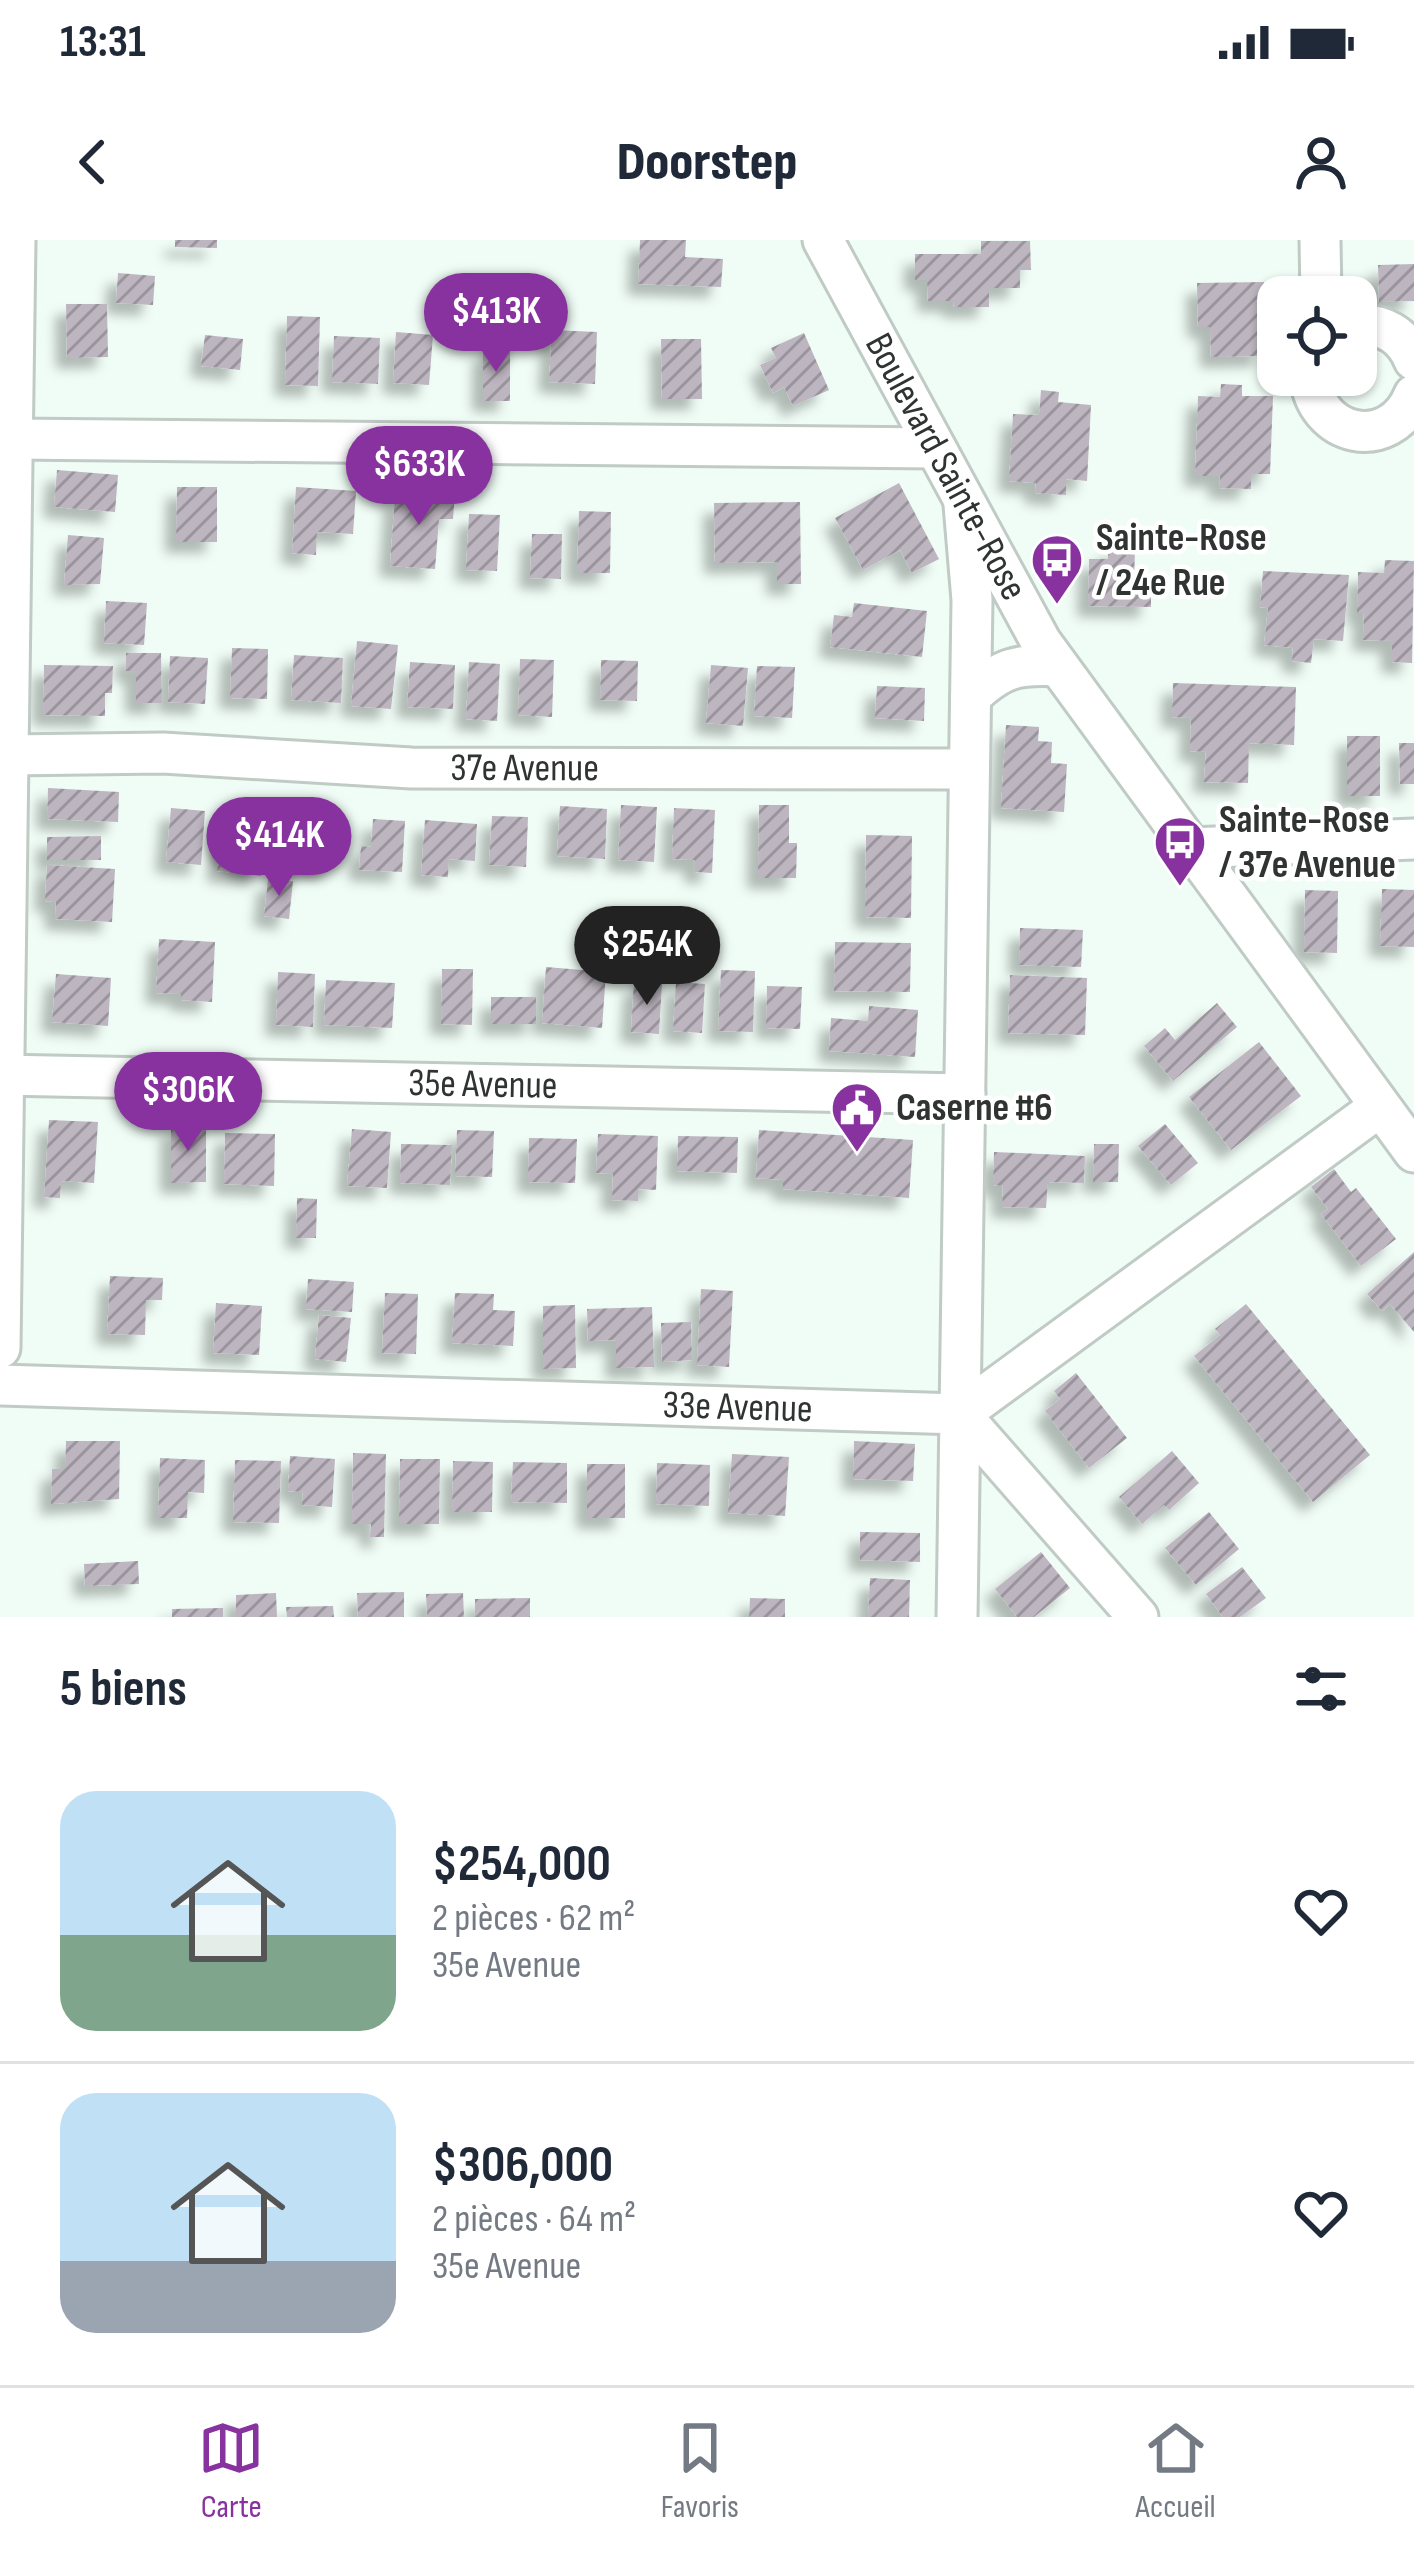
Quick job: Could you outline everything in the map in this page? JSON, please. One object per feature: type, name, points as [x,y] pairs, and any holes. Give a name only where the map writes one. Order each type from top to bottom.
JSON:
[{"type":"street","points":[[0,1348],[15,240]]},
{"type":"street","name":"Boulevard Sainte-Rose","points":[[823,240],[1022,612],[1414,1152]]},
{"type":"street","points":[[1320,240],[1321,276]]},
{"type":"street","points":[[1377,327],[1400,337],[1414,360]]},
{"type":"street","points":[[1313,396],[1336,424],[1371,431],[1402,415],[1414,395]]},
{"type":"street","points":[[13,439],[934,448]]},
{"type":"street","points":[[957,1617],[972,600],[964,506]]},
{"type":"street","points":[[971,696],[1005,669],[1058,666]]},
{"type":"street","name":"37e Avenue","points":[[9,755],[163,753],[411,768],[969,769]]},
{"type":"street","points":[[1190,848],[1414,839]]},
{"type":"street","name":"35e Avenue","points":[[2,1075],[965,1094]]},
{"type":"street","points":[[960,1414],[1378,1108]]},
{"type":"street","name":"33e Avenue","points":[[0,1384],[960,1414]]},
{"type":"street","points":[[960,1414],[1138,1617]]},
{"type":"building","points":[[175,240],[217,240],[217,248],[175,247]]},
{"type":"building","points":[[640,240],[686,240],[685,257],[723,259],[721,287],[638,284]]},
{"type":"building","points":[[981,241],[1030,241],[1031,270],[1020,270],[1020,288],[989,288],[989,307],[928,301],[927,280],[915,280],[915,254],[981,254]]},
{"type":"building","points":[[1414,264],[1414,301],[1379,302],[1378,265]]},
{"type":"building","points":[[118,273],[155,276],[153,305],[116,303]]},
{"type":"building","points":[[1257,282],[1257,356],[1211,357],[1210,327],[1198,327],[1197,283]]},
{"type":"building","points":[[66,304],[107,304],[108,357],[67,358]]},
{"type":"building","points":[[287,316],[320,317],[318,386],[285,385]]},
{"type":"building","points":[[552,330],[597,332],[595,384],[549,382]]},
{"type":"building","points":[[396,332],[433,335],[429,385],[393,383]]},
{"type":"building","points":[[804,333],[829,390],[793,406],[784,387],[773,393],[760,365],[776,358],[771,348]]},
{"type":"building","points":[[205,335],[243,339],[240,370],[201,366]]},
{"type":"building","points":[[334,336],[380,338],[378,384],[332,382]]},
{"type":"building","points":[[661,339],[701,339],[702,399],[662,399]]},
{"type":"building","points":[[483,349],[510,349],[510,401],[483,401]]},
{"type":"building","points":[[1221,384],[1242,385],[1242,396],[1273,396],[1270,474],[1251,474],[1251,489],[1219,488],[1220,476],[1195,476],[1198,396],[1220,397]]},
{"type":"building","points":[[1041,390],[1059,392],[1058,402],[1091,405],[1087,481],[1066,479],[1066,495],[1035,493],[1036,483],[1009,481],[1013,414],[1039,415]]},
{"type":"building","points":[[57,470],[118,475],[115,512],[54,507]]},
{"type":"building","points":[[899,483],[939,559],[912,573],[900,550],[863,570],[835,518]]},
{"type":"building","points":[[177,487],[217,487],[217,542],[176,542]]},
{"type":"building","points":[[296,487],[356,491],[353,534],[317,532],[316,555],[292,553]]},
{"type":"building","points":[[424,489],[455,492],[453,519],[439,519],[435,569],[390,566],[395,496],[424,498]]},
{"type":"building","points":[[800,502],[801,584],[777,584],[777,562],[715,563],[714,503]]},
{"type":"building","points":[[579,511],[611,512],[610,573],[577,573]]},
{"type":"building","points":[[469,514],[500,515],[497,571],[466,570]]},
{"type":"building","points":[[532,534],[562,534],[561,579],[530,578]]},
{"type":"building","points":[[68,535],[104,538],[100,584],[64,585]]},
{"type":"building","points":[[1108,548],[1135,549],[1134,581],[1151,582],[1151,607],[1088,606],[1089,559],[1108,559]]},
{"type":"building","points":[[1385,560],[1414,561],[1412,663],[1392,662],[1392,641],[1363,640],[1364,613],[1357,613],[1358,572],[1384,573]]},
{"type":"building","points":[[1263,571],[1349,575],[1343,641],[1314,639],[1311,663],[1292,661],[1293,648],[1264,645],[1268,608],[1260,607]]},
{"type":"building","points":[[106,601],[147,603],[144,645],[104,643]]},
{"type":"building","points":[[854,603],[927,611],[922,657],[830,647],[834,615],[852,617]]},
{"type":"building","points":[[357,641],[398,645],[391,709],[351,706]]},
{"type":"building","points":[[232,648],[268,649],[267,699],[230,698]]},
{"type":"building","points":[[126,653],[161,653],[162,703],[136,703],[136,671],[126,671]]},
{"type":"building","points":[[294,655],[343,658],[341,703],[291,700]]},
{"type":"building","points":[[170,656],[208,658],[205,704],[168,702]]},
{"type":"building","points":[[520,659],[554,660],[552,717],[518,715]]},
{"type":"building","points":[[601,660],[638,661],[637,701],[600,700]]},
{"type":"building","points":[[410,662],[455,665],[453,709],[407,707]]},
{"type":"building","points":[[469,662],[500,664],[497,721],[466,719]]},
{"type":"building","points":[[44,665],[113,666],[112,693],[105,693],[105,716],[43,715]]},
{"type":"building","points":[[711,665],[748,668],[743,726],[706,723]]},
{"type":"building","points":[[757,666],[795,667],[792,718],[754,716]]},
{"type":"building","points":[[1173,683],[1296,687],[1294,745],[1249,743],[1248,783],[1204,782],[1206,752],[1190,751],[1191,718],[1172,717]]},
{"type":"building","points":[[877,686],[925,688],[924,721],[875,718]]},
{"type":"building","points":[[1006,725],[1039,727],[1038,741],[1052,742],[1051,763],[1067,764],[1064,812],[1001,808]]},
{"type":"building","points":[[1347,736],[1380,736],[1380,796],[1347,796]]},
{"type":"building","points":[[1399,743],[1414,743],[1414,784],[1400,784]]},
{"type":"building","points":[[48,788],[119,792],[118,822],[47,819]]},
{"type":"building","points":[[621,805],[657,807],[654,862],[618,860]]},
{"type":"building","points":[[759,805],[789,805],[789,843],[797,843],[796,878],[758,878]]},
{"type":"building","points":[[560,806],[607,809],[605,859],[557,856]]},
{"type":"building","points":[[171,808],[205,811],[201,865],[166,862]]},
{"type":"building","points":[[674,808],[715,810],[712,873],[695,872],[695,860],[672,859]]},
{"type":"building","points":[[492,816],[528,817],[526,867],[489,865]]},
{"type":"building","points":[[302,817],[346,821],[343,853],[332,852],[331,868],[297,865]]},
{"type":"building","points":[[223,819],[266,823],[261,876],[217,871]]},
{"type":"building","points":[[373,819],[405,821],[402,872],[359,870],[361,846],[371,847]]},
{"type":"building","points":[[425,820],[477,824],[475,861],[449,859],[448,877],[421,875]]},
{"type":"building","points":[[866,835],[912,836],[911,918],[865,917]]},
{"type":"building","points":[[101,836],[101,860],[47,860],[47,837]]},
{"type":"building","points":[[47,865],[115,869],[112,922],[55,919],[56,902],[45,901]]},
{"type":"building","points":[[268,879],[293,881],[289,919],[264,916]]},
{"type":"building","points":[[1382,889],[1414,890],[1414,947],[1380,946]]},
{"type":"building","points":[[1305,890],[1338,891],[1337,953],[1304,952]]},
{"type":"building","points":[[1020,928],[1083,930],[1081,967],[1019,965]]},
{"type":"building","points":[[159,939],[215,942],[212,1002],[156,993]]},
{"type":"building","points":[[835,942],[911,943],[910,992],[834,991]]},
{"type":"building","points":[[546,967],[606,972],[602,1028],[542,1023]]},
{"type":"building","points":[[442,969],[473,969],[472,1025],[441,1024]]},
{"type":"building","points":[[721,970],[755,971],[753,1032],[718,1031]]},
{"type":"building","points":[[278,972],[315,974],[313,1027],[276,1025]]},
{"type":"building","points":[[56,974],[111,978],[108,1026],[52,1022]]},
{"type":"building","points":[[1010,975],[1087,978],[1085,1035],[1008,1033]]},
{"type":"building","points":[[326,980],[395,983],[392,1028],[324,1025]]},
{"type":"building","points":[[634,982],[662,984],[659,1034],[631,1032]]},
{"type":"building","points":[[676,982],[705,984],[702,1033],[673,1031]]},
{"type":"building","points":[[767,986],[802,987],[800,1029],[766,1028]]},
{"type":"building","points":[[491,997],[536,997],[536,1024],[491,1024]]},
{"type":"building","points":[[1217,1003],[1237,1027],[1173,1081],[1144,1046],[1165,1028],[1175,1040]]},
{"type":"building","points":[[869,1006],[918,1010],[915,1057],[829,1051],[831,1018],[868,1021]]},
{"type":"building","points":[[1259,1042],[1301,1096],[1231,1150],[1189,1097]]},
{"type":"building","points":[[49,1120],[98,1122],[94,1183],[61,1181],[60,1198],[44,1197]]},
{"type":"building","points":[[1165,1124],[1198,1163],[1171,1185],[1138,1146]]},
{"type":"building","points":[[171,1126],[206,1126],[206,1182],[171,1183]]},
{"type":"building","points":[[352,1129],[391,1132],[387,1188],[347,1186]]},
{"type":"building","points":[[457,1130],[494,1131],[492,1177],[455,1176]]},
{"type":"building","points":[[759,1130],[913,1140],[909,1198],[783,1189],[783,1180],[756,1178]]},
{"type":"building","points":[[225,1133],[275,1134],[274,1186],[224,1184]]},
{"type":"building","points":[[598,1134],[658,1136],[656,1190],[638,1189],[638,1201],[612,1200],[613,1174],[596,1173]]},
{"type":"building","points":[[678,1136],[738,1137],[737,1173],[677,1171]]},
{"type":"building","points":[[529,1138],[577,1139],[575,1183],[528,1182]]},
{"type":"building","points":[[401,1144],[452,1145],[450,1185],[400,1183]]},
{"type":"building","points":[[1094,1144],[1119,1144],[1118,1182],[1093,1182]]},
{"type":"building","points":[[994,1152],[1085,1156],[1084,1183],[1048,1182],[1046,1208],[1002,1207],[1003,1186],[993,1185]]},
{"type":"building","points":[[1334,1169],[1351,1192],[1356,1188],[1396,1239],[1361,1266],[1321,1214],[1328,1209],[1311,1187]]},
{"type":"building","points":[[297,1198],[317,1199],[316,1238],[296,1238]]},
{"type":"building","points":[[1414,1252],[1414,1332],[1390,1304],[1382,1311],[1367,1294]]},
{"type":"building","points":[[110,1276],[163,1278],[162,1300],[146,1300],[145,1335],[107,1334]]},
{"type":"building","points":[[308,1279],[354,1282],[352,1312],[306,1309]]},
{"type":"building","points":[[701,1289],[733,1291],[729,1367],[697,1365]]},
{"type":"building","points":[[385,1293],[418,1294],[416,1354],[382,1353]]},
{"type":"building","points":[[455,1293],[494,1294],[493,1310],[515,1311],[513,1346],[452,1343]]},
{"type":"building","points":[[216,1303],[262,1306],[259,1355],[213,1353]]},
{"type":"building","points":[[1246,1304],[1370,1455],[1313,1502],[1194,1356],[1220,1335],[1215,1329]]},
{"type":"building","points":[[575,1305],[576,1368],[543,1369],[543,1306]]},
{"type":"building","points":[[652,1307],[654,1367],[616,1368],[616,1340],[588,1341],[587,1309]]},
{"type":"building","points":[[319,1315],[351,1318],[346,1362],[315,1359]]},
{"type":"building","points":[[691,1322],[692,1360],[662,1362],[661,1323]]},
{"type":"building","points":[[1076,1373],[1127,1438],[1089,1468],[1045,1411],[1060,1399],[1054,1391]]},
{"type":"building","points":[[66,1441],[120,1441],[119,1499],[51,1504],[52,1469],[65,1469]]},
{"type":"building","points":[[854,1441],[915,1444],[913,1481],[853,1479]]},
{"type":"building","points":[[1172,1451],[1199,1483],[1169,1510],[1164,1505],[1142,1524],[1119,1497]]},
{"type":"building","points":[[353,1453],[386,1454],[384,1537],[370,1537],[371,1524],[352,1524]]},
{"type":"building","points":[[732,1454],[789,1457],[785,1516],[728,1513]]},
{"type":"building","points":[[290,1456],[335,1459],[332,1507],[302,1505],[303,1492],[288,1491]]},
{"type":"building","points":[[160,1458],[205,1460],[204,1493],[188,1492],[187,1518],[158,1518]]},
{"type":"building","points":[[400,1459],[440,1459],[439,1524],[399,1524]]},
{"type":"building","points":[[235,1460],[281,1461],[279,1523],[233,1522]]},
{"type":"building","points":[[453,1461],[493,1462],[492,1512],[452,1512]]},
{"type":"building","points":[[513,1462],[567,1463],[567,1503],[511,1502]]},
{"type":"building","points":[[657,1463],[710,1465],[709,1506],[656,1504]]},
{"type":"building","points":[[587,1464],[625,1464],[625,1518],[587,1518]]},
{"type":"building","points":[[1209,1512],[1239,1549],[1196,1585],[1165,1548]]},
{"type":"building","points":[[860,1532],[920,1533],[920,1562],[860,1560]]},
{"type":"building","points":[[1041,1552],[1070,1588],[1034,1617],[1017,1617],[995,1589]]},
{"type":"building","points":[[138,1561],[139,1584],[85,1586],[84,1564]]},
{"type":"building","points":[[1242,1567],[1266,1598],[1240,1617],[1223,1617],[1206,1594]]},
{"type":"building","points":[[870,1578],[910,1580],[909,1617],[868,1617]]},
{"type":"building","points":[[404,1592],[404,1617],[358,1617],[357,1593]]},
{"type":"building","points":[[276,1593],[277,1617],[236,1617],[236,1595]]},
{"type":"building","points":[[463,1593],[464,1617],[427,1617],[426,1594]]},
{"type":"building","points":[[530,1598],[530,1617],[475,1617],[475,1599]]},
{"type":"building","points":[[750,1598],[785,1599],[785,1617],[749,1617]]},
{"type":"building","points":[[333,1606],[334,1617],[287,1617],[286,1607]]},
{"type":"building","points":[[223,1608],[223,1617],[172,1617],[172,1609]]},
{"type":"place","name":"Sainte-Rose / 24e Rue","points":[[1057,606]]},
{"type":"place","name":"Sainte-Rose / 37e Avenue","points":[[1180,888]]},
{"type":"place","name":"Caserne #6","points":[[857,1154]]}]
